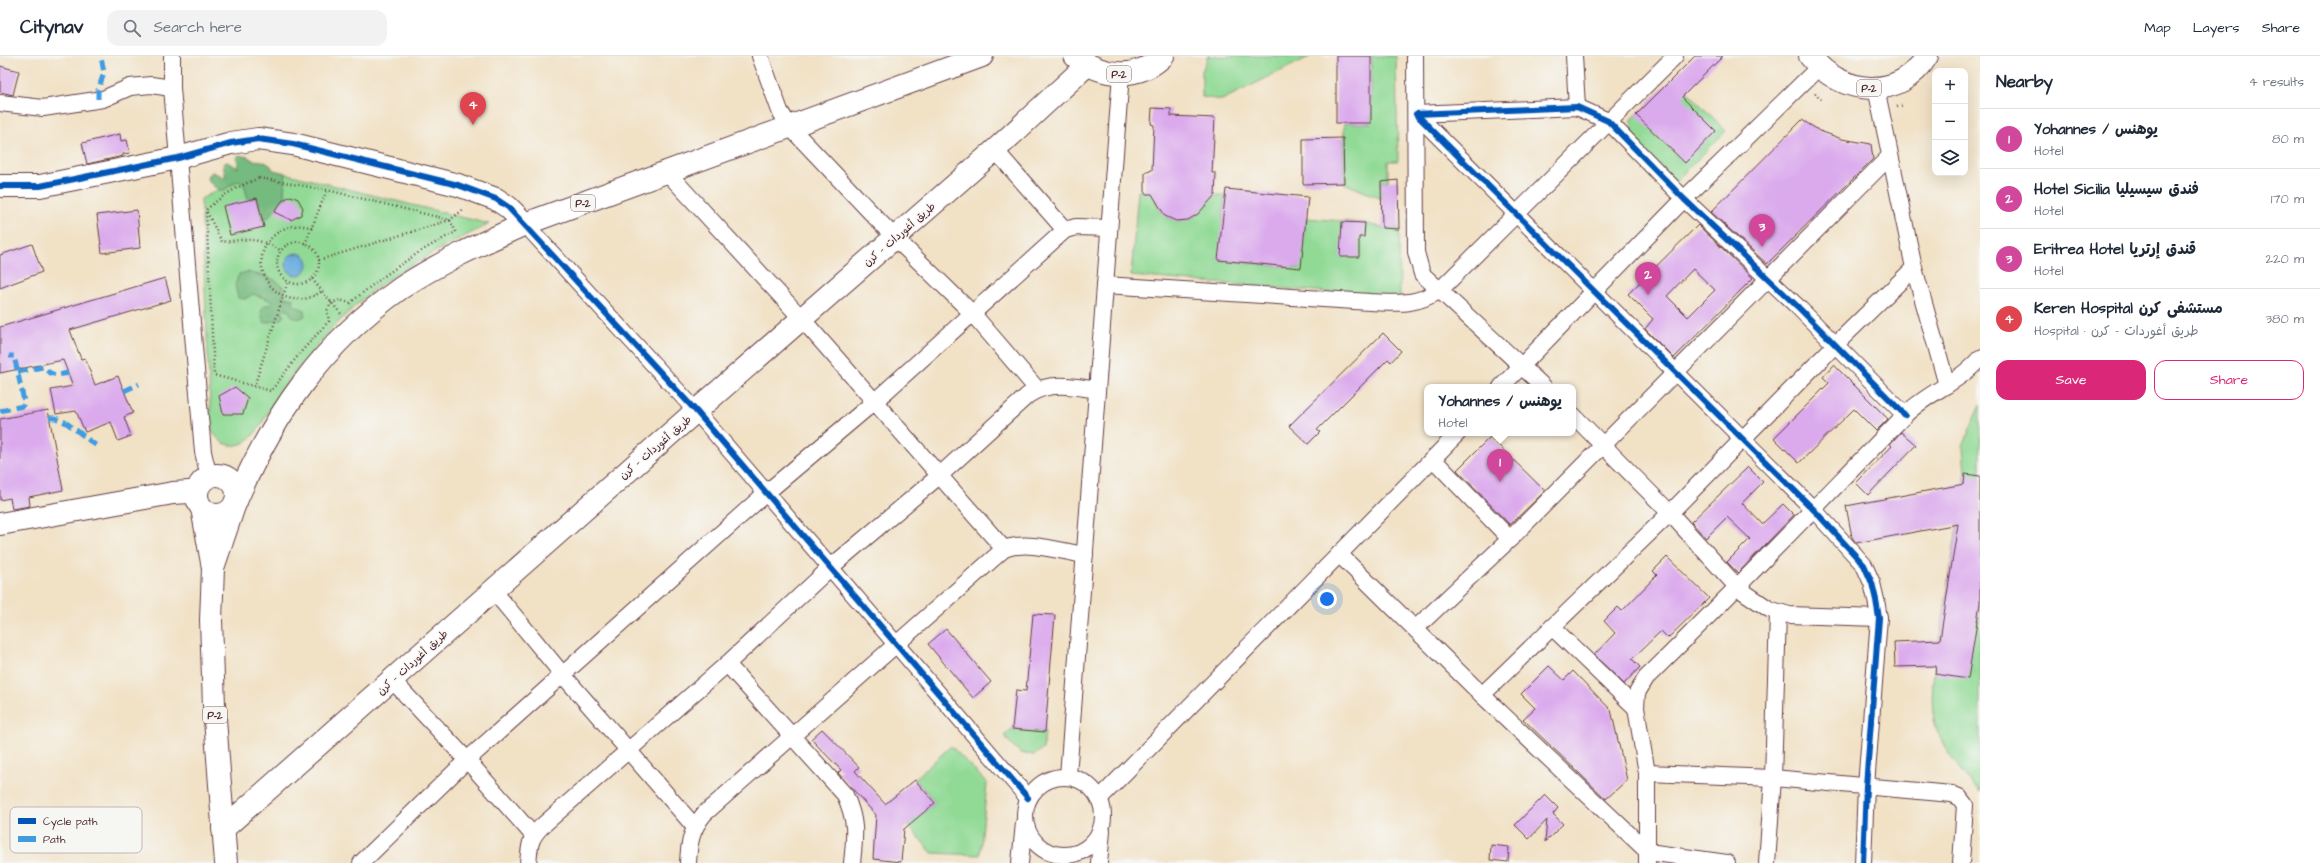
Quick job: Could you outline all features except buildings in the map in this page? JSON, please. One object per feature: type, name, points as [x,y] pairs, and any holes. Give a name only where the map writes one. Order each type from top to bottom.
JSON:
[{"type":"main road","name":"P-2","points":[[213,568],[235,503],[256,456],[283,409],[315,367],[354,325],[402,288],[469,249],[526,224],[666,171],[982,56]]},
{"type":"main road","name":"P-2","points":[[1081,61],[1103,72],[1121,74],[1147,68],[1163,56]]},
{"type":"main road","name":"P-2","points":[[1815,62],[1831,77],[1845,84],[1860,88],[1876,88],[1895,83],[1913,73],[1927,56]]},
{"type":"main road","name":"طريق أغوردات - كرن","points":[[223,829],[696,411],[995,150],[1081,61]]},
{"type":"main road","points":[[0,186],[40,186],[178,158],[231,143],[258,139],[293,144],[458,185],[496,199],[508,207],[526,224]]},
{"type":"main road","points":[[200,502],[200,484],[212,476],[256,456]]},
{"type":"main road","points":[[0,524],[173,493],[189,492],[200,502],[207,512],[218,515],[230,510],[235,503],[237,495],[234,484],[225,477],[212,476]]},
{"type":"main road","name":"P-2","points":[[200,502],[213,568],[211,620],[214,706],[226,863]]},
{"type":"street","points":[[172,56],[172,88],[203,452],[212,476]]},
{"type":"street","points":[[760,56],[780,111],[789,126],[895,238],[972,313],[1037,389]]},
{"type":"street","points":[[1415,56],[1416,252],[1422,274],[1541,384]]},
{"type":"street","points":[[1574,56],[1577,107]]},
{"type":"street","points":[[1105,285],[1405,304],[1422,300],[1439,291],[1608,121],[1675,56]]},
{"type":"street","points":[[1504,384],[1815,62]]},
{"type":"street","points":[[1068,776],[1121,74]]},
{"type":"street","points":[[0,103],[43,108],[103,98],[130,87],[151,85],[172,88]]},
{"type":"street","points":[[1876,88],[1914,268],[1947,385]]},
{"type":"street","points":[[1416,114],[1577,107],[1608,121],[1684,199],[1836,344],[1905,414]]},
{"type":"street","points":[[1416,114],[1814,510],[1853,551],[1864,565],[1872,583],[1878,618],[1866,786],[1863,863]]},
{"type":"street","points":[[995,150],[1065,230]]},
{"type":"street","points":[[1416,628],[1510,539],[1890,156]]},
{"type":"street","points":[[666,171],[802,319],[1004,550]]},
{"type":"street","points":[[526,224],[696,411],[897,643],[1028,798]]},
{"type":"street","points":[[361,863],[467,760],[766,493],[874,402],[1065,230],[1076,227],[1109,228]]},
{"type":"street","points":[[1482,695],[1670,513],[1836,344],[1914,268]]},
{"type":"street","points":[[1647,857],[1647,773],[1636,708],[1637,693],[1646,678],[1738,588],[1905,414],[1969,371],[1980,358]]},
{"type":"street","points":[[528,863],[529,844],[533,835],[727,664],[831,567],[939,476],[1037,389],[1064,385],[1097,390]]},
{"type":"street","points":[[1576,418],[1670,513],[1738,588],[1758,603],[1778,613],[1804,616],[1878,618]]},
{"type":"street","points":[[1100,798],[1339,554],[1434,460],[1455,436]]},
{"type":"street","points":[[1434,460],[1510,539]]},
{"type":"street","points":[[688,863],[689,841],[694,826],[704,814],[1004,550],[1013,546],[1026,546],[1084,555]]},
{"type":"street","points":[[1339,554],[1416,628],[1647,857],[1727,863]]},
{"type":"street","points":[[493,590],[563,675],[694,826]]},
{"type":"street","points":[[1767,863],[1773,778],[1778,613]]},
{"type":"street","points":[[1552,627],[1636,708]]},
{"type":"street","points":[[727,664],[845,795],[853,812],[856,828],[852,863]]},
{"type":"street","points":[[392,680],[467,760],[533,835]]},
{"type":"street","points":[[1647,773],[1773,778],[1952,794],[1960,797],[1965,805],[1961,863]]},
{"type":"street","points":[[1020,863],[1024,818],[1028,798],[1035,788],[1045,781],[1056,777],[1068,776],[1081,780],[1100,798],[1103,810],[1103,823],[1099,863]]},
{"type":"street","points":[[1024,818],[1027,830],[1034,841],[1043,850],[1055,854],[1068,855],[1080,852],[1091,845],[1099,835],[1103,823]]},
{"type":"path","points":[[259,178],[327,190],[450,220],[456,232],[434,242],[383,276],[350,303],[340,300],[332,303],[327,311],[329,321],[300,353],[271,391],[214,375],[206,210],[230,191],[259,178]]},
{"type":"path","points":[[305,244],[327,190]]},
{"type":"path","points":[[206,210],[222,242],[253,238],[266,242],[282,251]]},
{"type":"path","points":[[319,260],[450,220]]},
{"type":"path","points":[[312,228],[295,225],[283,228],[266,242],[261,256],[261,268],[269,284],[282,297],[306,299],[322,291]]},
{"type":"path","points":[[296,243],[305,244],[315,250],[319,260],[318,270],[312,279],[297,284],[288,281],[280,274],[278,267],[278,260],[282,251],[289,245],[296,243]]},
{"type":"path","points":[[312,279],[344,317]]},
{"type":"path","points":[[254,387],[288,281]]},
{"type":"green space","points":[[1208,56],[1311,56],[1222,100],[1202,97],[1202,71]]},
{"type":"green space","points":[[1371,56],[1396,56],[1398,161],[1388,161],[1388,181],[1381,182],[1382,199],[1344,183],[1344,123],[1371,123]]},
{"type":"green space","points":[[1674,78],[1726,131],[1676,181],[1632,139],[1632,119]]},
{"type":"green space","points":[[239,155],[248,157],[254,161],[263,161],[271,166],[273,170],[286,173],[284,193],[287,197],[269,217],[262,218],[257,198],[248,200],[244,184],[238,181],[224,190],[218,190],[208,181],[207,176],[212,172],[226,178],[223,164],[227,162],[238,168],[237,158]]},
{"type":"green space","points":[[259,167],[489,224],[409,267],[373,290],[335,326],[296,370],[276,398],[255,434],[245,442],[228,445],[215,435],[211,425],[201,199]]},
{"type":"green space","points":[[1138,191],[1155,193],[1157,205],[1162,213],[1170,219],[1179,221],[1196,215],[1203,207],[1207,195],[1225,195],[1219,260],[1300,268],[1306,218],[1365,223],[1382,228],[1399,229],[1400,298],[1131,276]]},
{"type":"green space","points":[[247,272],[268,277],[282,285],[285,290],[283,297],[294,299],[293,304],[304,310],[305,316],[299,319],[292,317],[290,312],[286,309],[282,311],[284,316],[281,319],[265,323],[261,312],[265,305],[271,305],[270,300],[253,294],[245,299],[238,298],[235,285],[239,274]]},
{"type":"green space","points":[[1980,404],[1980,792],[1961,771],[1945,747],[1937,730],[1932,703],[1936,656],[1965,474],[1963,446]]},
{"type":"green space","points":[[1012,729],[1045,732],[1043,749],[1034,755],[1020,753],[1004,736]]},
{"type":"green space","points":[[951,746],[987,783],[980,855],[932,853],[908,825],[935,803],[915,779]]},
{"type":"water","points":[[293,253],[301,253],[308,260],[308,268],[301,275],[293,275],[286,268],[286,260]]},
{"type":"marked path","points":[[98,99],[98,90],[104,73],[101,56]]},
{"type":"marked path","points":[[0,411],[23,406],[24,401],[14,356],[9,356]]},
{"type":"marked path","points":[[18,372],[43,367],[54,374],[60,375],[68,373]]},
{"type":"marked path","points":[[124,391],[139,384]]},
{"type":"marked path","points":[[49,418],[61,420],[99,447]]},
{"type":"cycle path","points":[[1863,863],[1866,786],[1879,618],[1872,583],[1864,565],[1814,510],[1416,114],[1577,107],[1608,121],[1684,199],[1798,307],[1905,415]]},
{"type":"cycle path","points":[[0,186],[40,186],[178,158],[231,143],[258,139],[293,144],[458,185],[496,199],[508,207],[696,411],[1028,798]]},
{"type":"place","name":"Keren Hospital مستشفى كرن","points":[[473,125]]},
{"type":"place","name":"Eritrea Hotel قندق إرتريا","points":[[1762,247]]},
{"type":"place","name":"Hotel Sicilia فندق سيسيليا","points":[[1648,295]]},
{"type":"place","name":"Yohannes / يوهنس","points":[[1500,482]]}]
